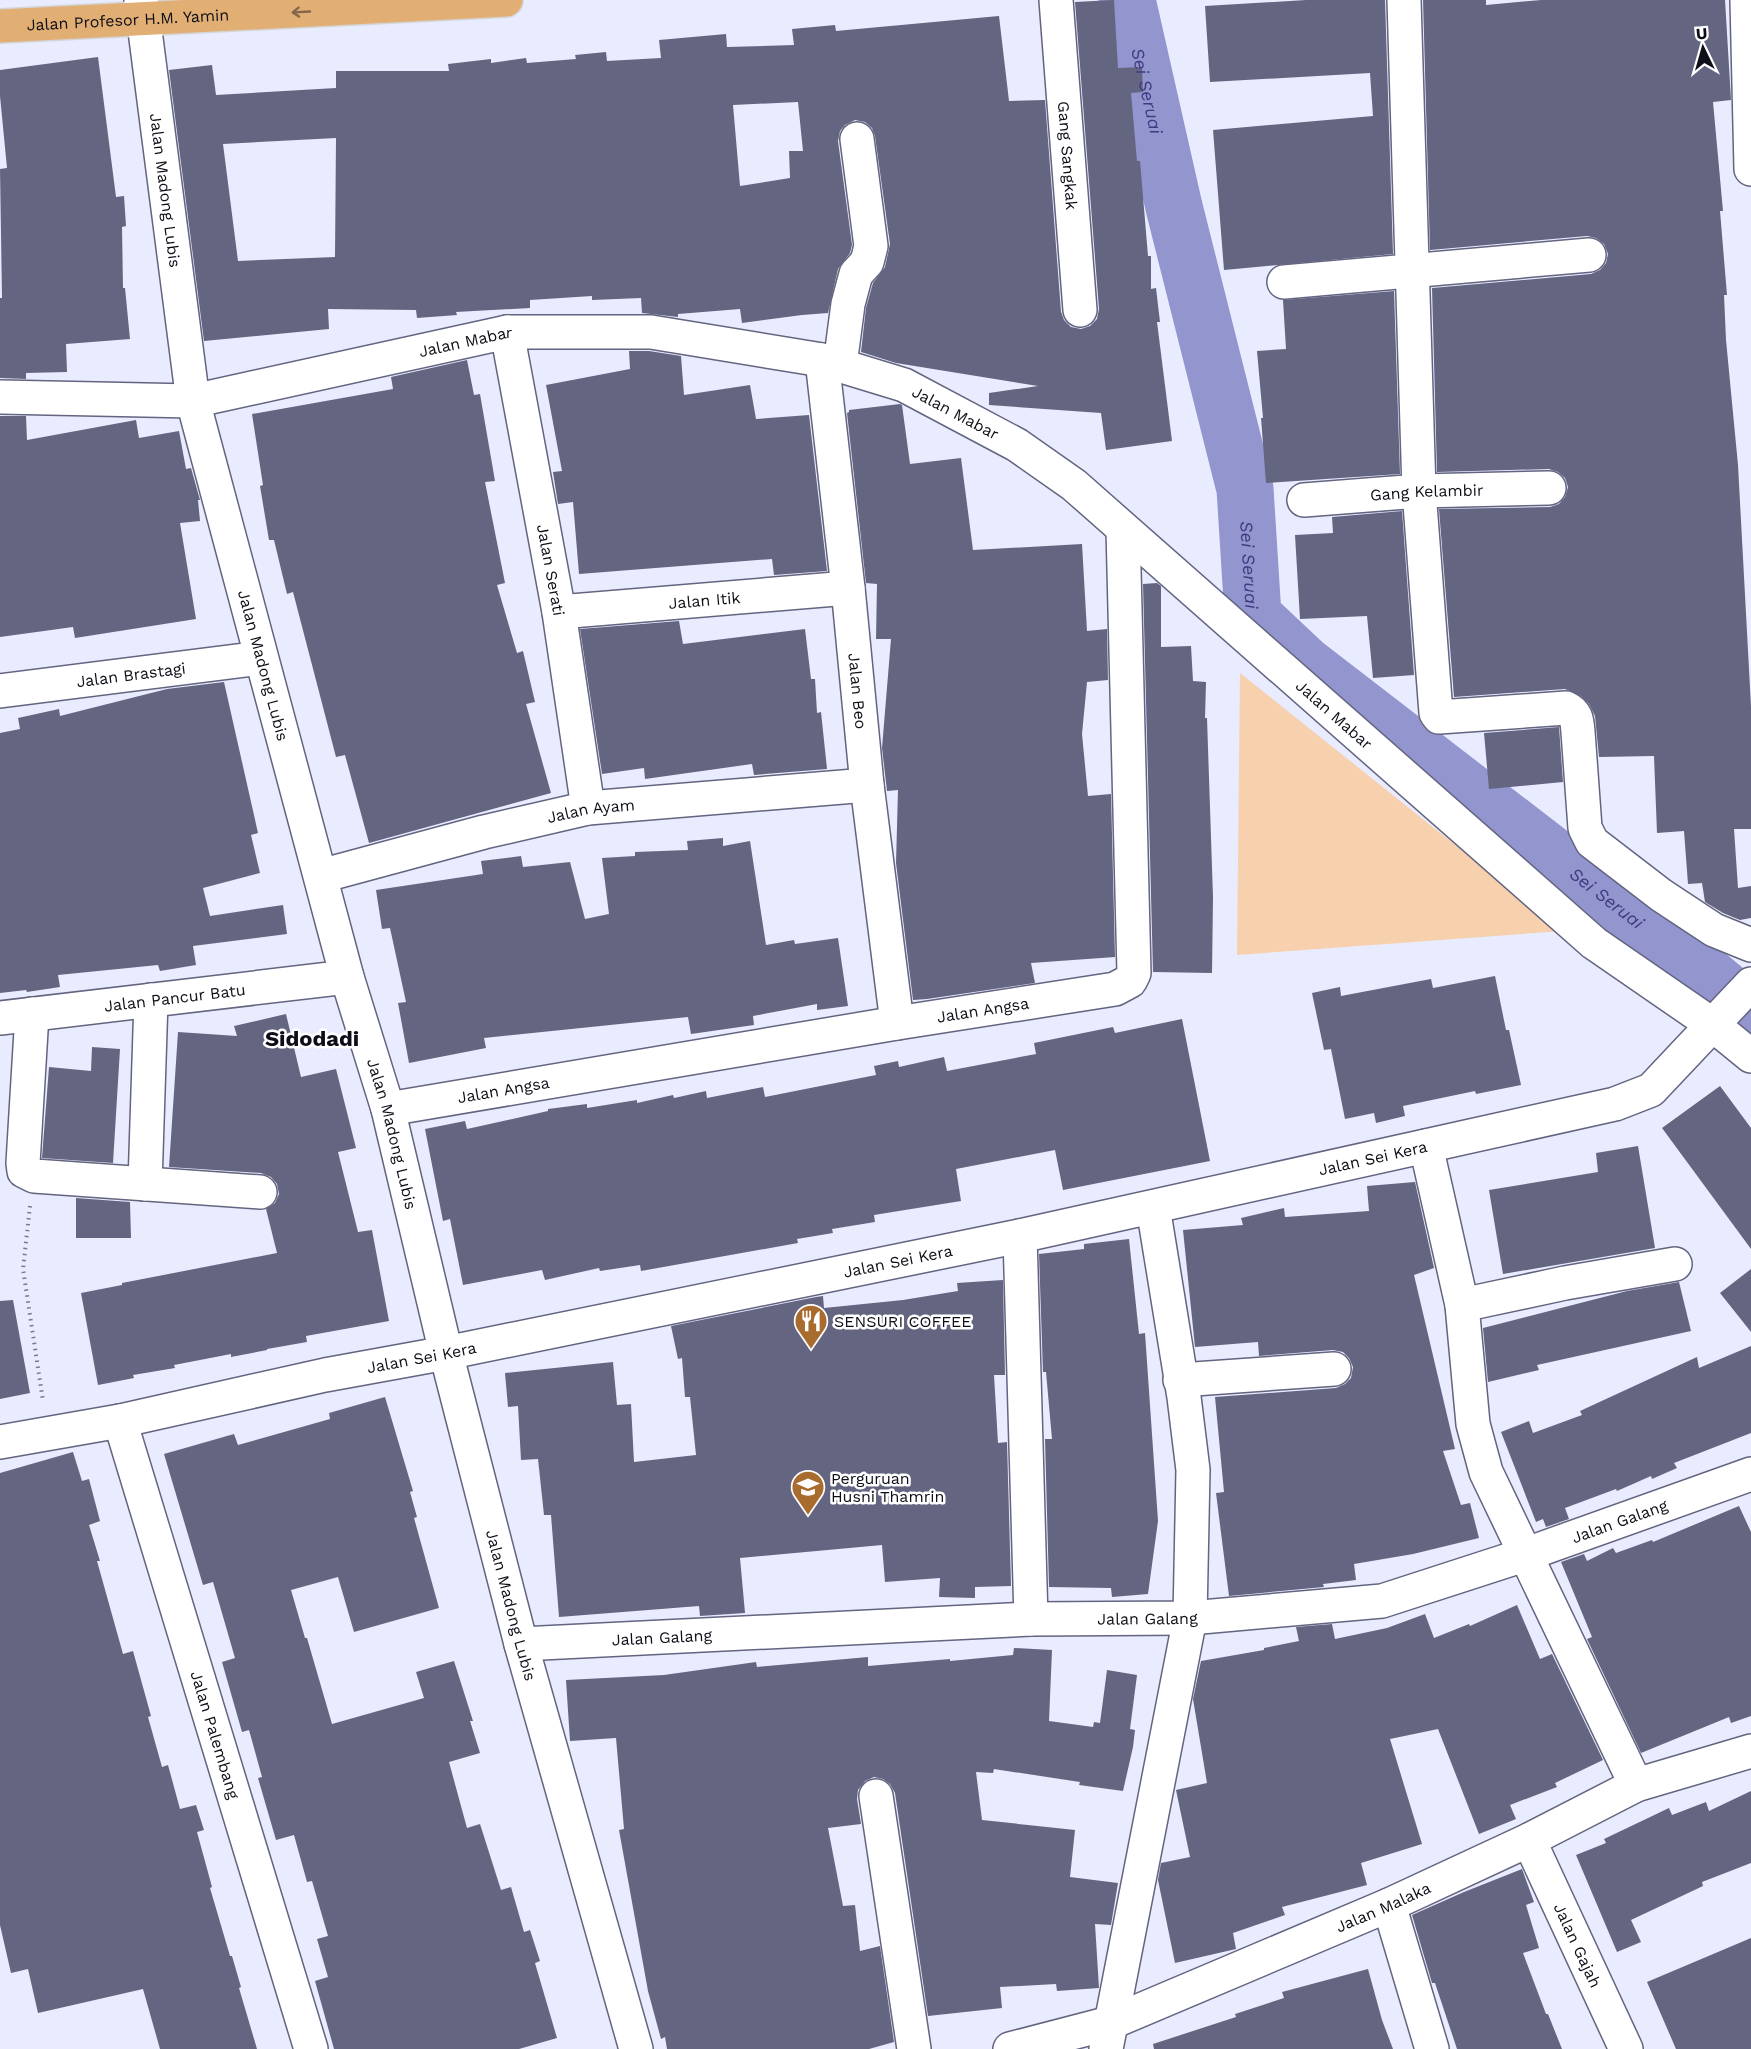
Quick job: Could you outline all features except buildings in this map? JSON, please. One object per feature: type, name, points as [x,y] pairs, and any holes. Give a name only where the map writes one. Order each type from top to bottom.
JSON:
[{"type":"main road","name":"Jalan Profesor H.M. Yamin","points":[[0,26],[141,10],[506,0]]},
{"type":"street","name":"Gang Sangkak","points":[[1056,0],[1080,310]]},
{"type":"street","points":[[1404,0],[1419,491],[1437,716],[1566,708],[1572,711],[1577,717],[1585,828],[1592,842],[1660,895],[1714,930],[1751,945]]},
{"type":"street","points":[[1747,0],[1751,169]]},
{"type":"street","name":"Jalan Madong Lubis","points":[[141,10],[193,401],[347,977],[387,1109],[446,1353],[521,1644],[636,2049]]},
{"type":"street","name":"Jalan Beo","points":[[857,139],[871,246],[867,262],[856,274],[831,362],[848,588],[867,785],[897,1023]]},
{"type":"street","points":[[1284,282],[1589,255]]},
{"type":"street","name":"Jalan Mabar","points":[[0,398],[193,401],[507,332],[651,332],[831,362],[904,385],[1017,445],[1074,485],[1253,640],[1594,943],[1717,1022],[1751,1056]]},
{"type":"street","name":"Jalan Serati","points":[[507,332],[559,612],[588,808]]},
{"type":"street","name":"Gang Kelambir","points":[[1304,500],[1419,491],[1549,488]]},
{"type":"street","name":"Jalan Angsa","points":[[387,1109],[897,1023],[1115,989],[1130,981],[1134,973],[1123,529]]},
{"type":"street","name":"Jalan Itik","points":[[559,612],[848,588]]},
{"type":"street","name":"Jalan Brastagi","points":[[0,691],[261,658]]},
{"type":"street","name":"Jalan Ayam","points":[[321,876],[484,832],[588,808],[867,785]]},
{"type":"street","name":"Jalan Pancur Batu","points":[[0,1018],[347,977]]},
{"type":"street","name":"Jalan Sei Kera","points":[[0,1442],[120,1421],[325,1375],[446,1353],[1020,1236],[1615,1104],[1651,1089],[1751,984]]},
{"type":"street","points":[[144,1184],[152,1000]]},
{"type":"street","points":[[32,1014],[22,1163],[24,1171],[34,1176],[260,1192]]},
{"type":"street","points":[[1426,1146],[1462,1305],[1473,1424],[1486,1472],[1636,1785]]},
{"type":"street","points":[[1108,2036],[1190,1618],[1193,1470],[1153,1207]]},
{"type":"street","points":[[1020,1236],[1032,1618]]},
{"type":"street","points":[[1462,1305],[1565,1283],[1675,1264]]},
{"type":"street","points":[[1180,1380],[1334,1369]]},
{"type":"street","name":"Jalan Palembang","points":[[120,1421],[311,2049]]},
{"type":"street","name":"Jalan Galang","points":[[521,1644],[1032,1618],[1190,1618],[1382,1601],[1524,1555],[1751,1474]]},
{"type":"street","name":"Jalan Malaka","points":[[1010,2049],[1108,2036],[1529,1840],[1636,1785],[1751,1751]]},
{"type":"street","points":[[876,1796],[914,2049]]},
{"type":"street","name":"Jalan Gajah","points":[[1529,1840],[1626,2049]]},
{"type":"street","points":[[1389,1905],[1432,2049]]},
{"type":"path","points":[[34,1176],[23,1269],[48,1433]]},
{"type":"shaded area","points":[[1240,673],[1563,931],[1237,955]]},
{"type":"waterway","name":"Sei Seruai","points":[[1127,0],[1174,207],[1245,489],[1253,616],[1304,664],[1701,970],[1751,1012]]},
{"type":"place","name":"SENSURI COFFEE","points":[[811,1350]]},
{"type":"place","name":"Perguruan Husni Thamrin","points":[[808,1516]]},
{"type":"district","name":"Sidodadi","points":[[312,1038]]}]
